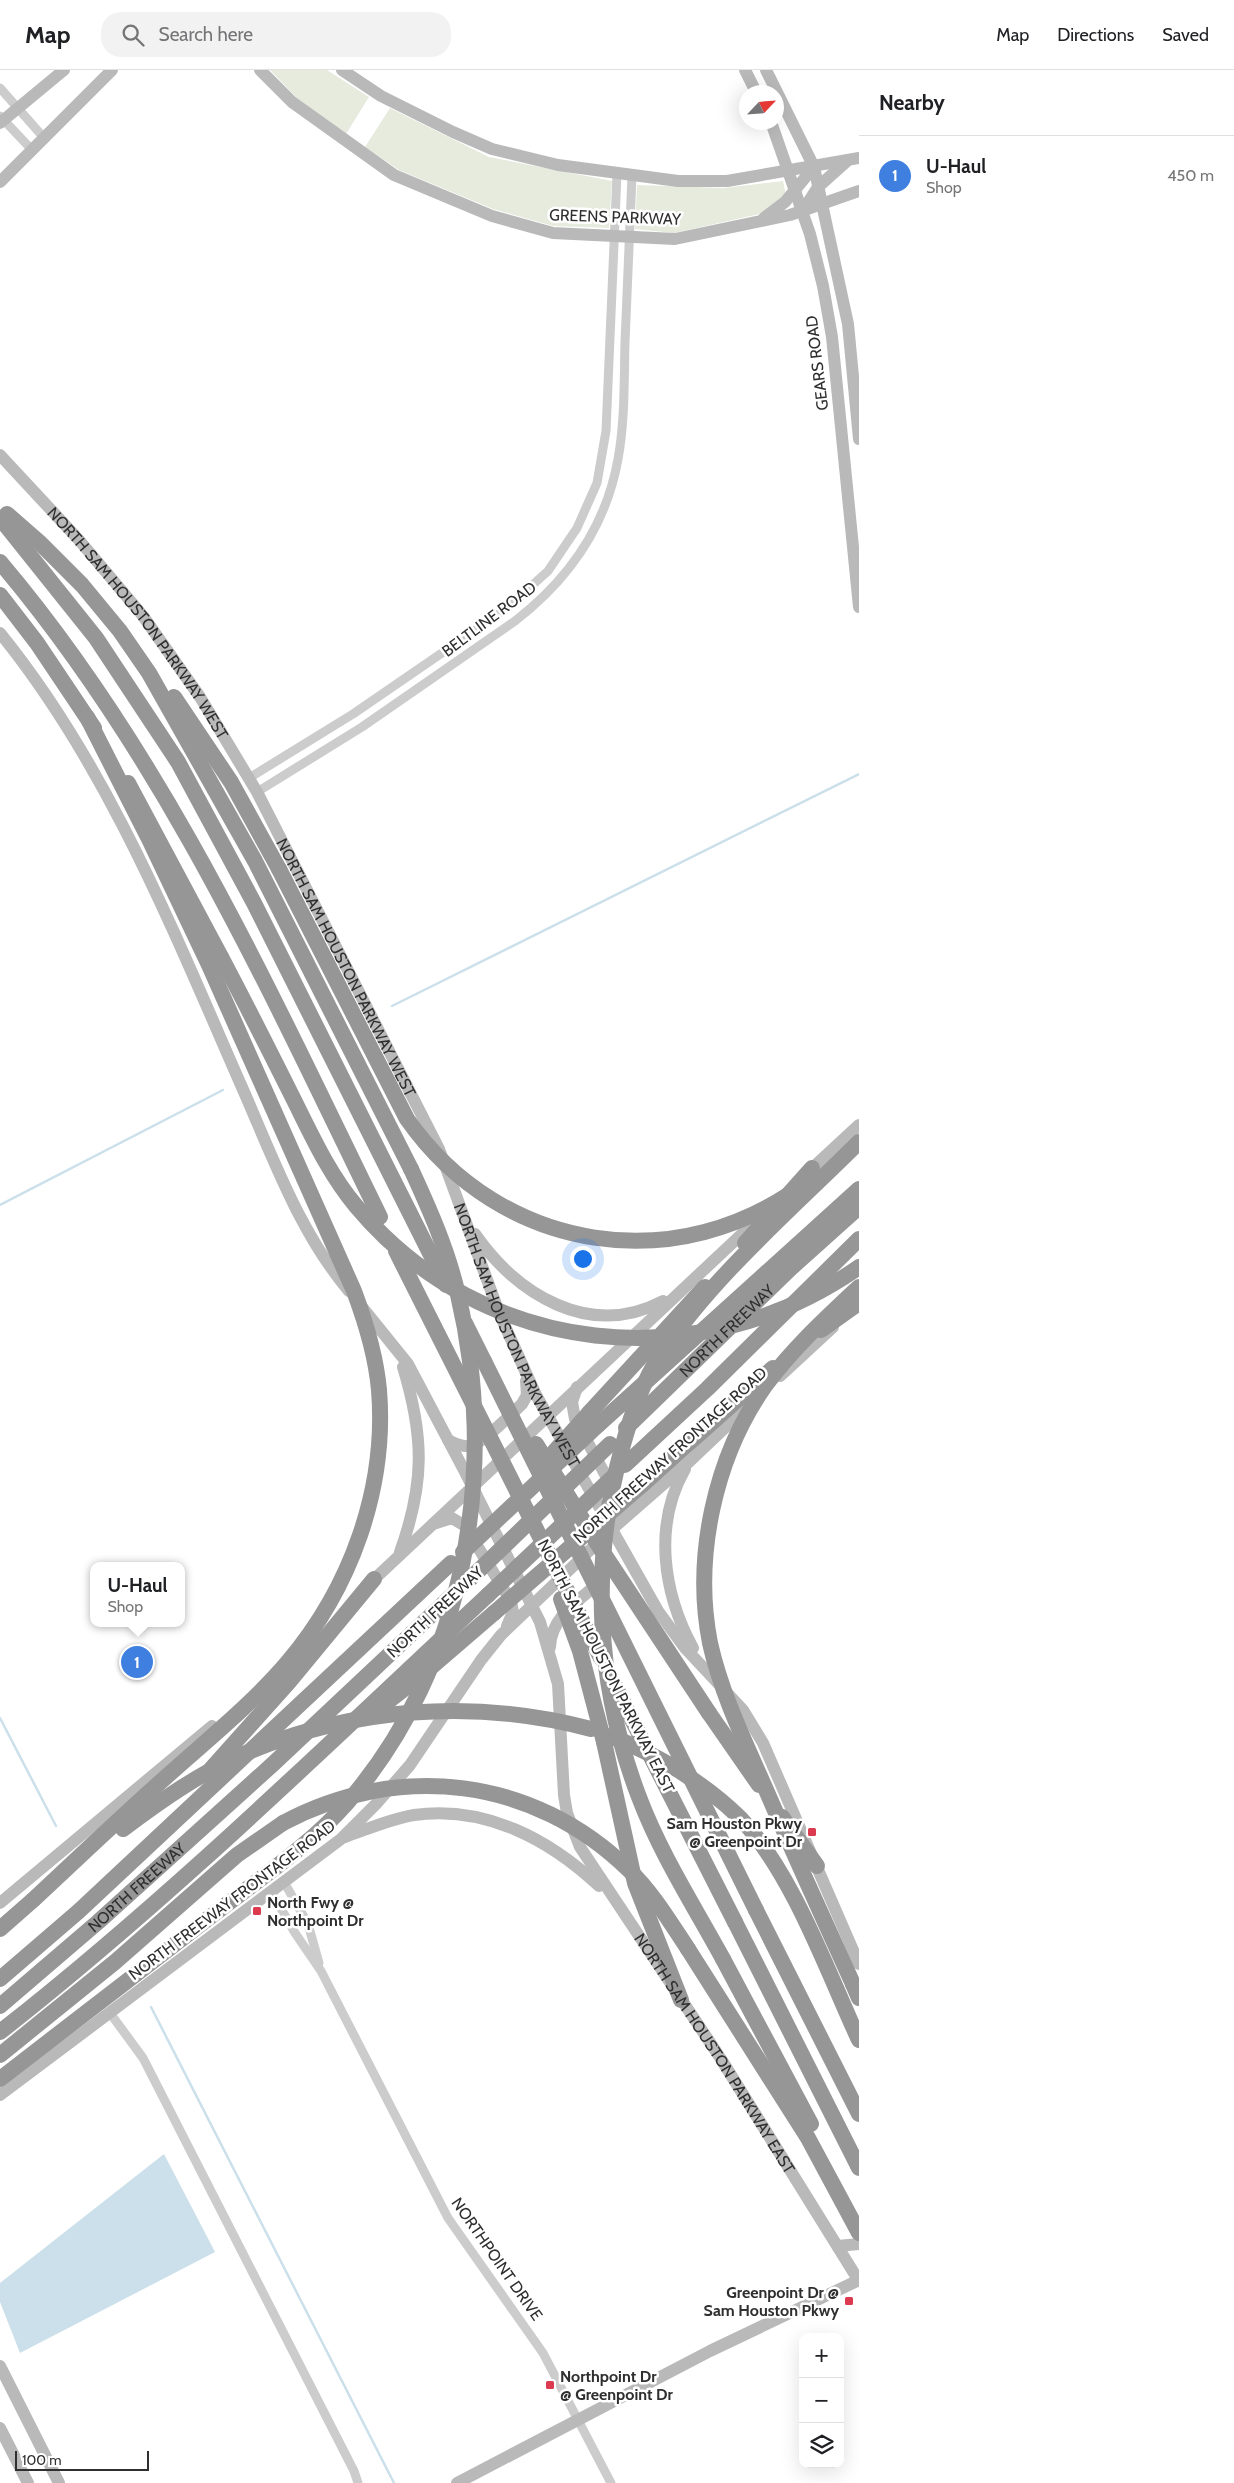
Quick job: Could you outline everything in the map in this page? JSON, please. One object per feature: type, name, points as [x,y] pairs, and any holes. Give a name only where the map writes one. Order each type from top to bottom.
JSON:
[{"type":"highway","points":[[0,508],[39,542],[82,585],[182,708],[246,807],[406,1119],[440,1161],[480,1192],[519,1214],[571,1234],[626,1241],[681,1238],[736,1223],[771,1206],[800,1187],[859,1141]]},
{"type":"highway","name":"NORTH SAM HOUSTON PARKWAY EAST","points":[[0,518],[96,638],[178,762],[254,903],[859,2114]]},
{"type":"highway","name":"NORTH SAM HOUSTON PARKWAY EAST","points":[[0,562],[41,612],[89,676],[129,736],[180,819],[251,955],[380,1217],[859,2168]]},
{"type":"highway","points":[[0,595],[88,717],[166,849],[334,1175],[355,1205],[404,1255],[432,1275],[490,1307],[545,1327],[592,1336],[642,1338],[707,1331],[760,1318],[806,1298],[859,1267]]},
{"type":"highway","points":[[0,2079],[309,1839],[347,1803],[402,1726],[422,1686],[439,1644],[462,1565],[473,1488],[475,1421],[468,1345],[454,1278],[430,1210],[255,861],[169,707],[120,632]]},
{"type":"highway","points":[[0,1929],[248,1703],[269,1683],[299,1647],[320,1619],[352,1558],[370,1500],[379,1439],[379,1390],[375,1361],[368,1332],[354,1291],[205,956],[152,844],[88,717]]},
{"type":"highway","points":[[859,1141],[712,1290],[680,1327],[660,1356],[631,1416],[616,1470],[605,1525],[601,1590],[603,1645],[617,1727],[633,1779],[648,1818],[852,2209],[859,2233]]},
{"type":"highway","points":[[594,1419],[812,1168]]},
{"type":"highway","name":"NORTH FREEWAY","points":[[0,1979],[117,1876],[451,1563],[499,1517],[594,1419],[859,1189]]},
{"type":"highway","name":"NORTH FREEWAY","points":[[0,2006],[98,1922],[273,1764],[471,1578],[784,1275],[859,1207]]},
{"type":"highway","name":"NORTH FREEWAY","points":[[0,2032],[109,1942],[296,1772],[707,1389],[859,1239]]},
{"type":"highway","points":[[856,1991],[758,1771],[719,1676],[710,1642],[706,1605],[706,1569],[710,1527],[717,1491],[725,1464],[751,1408],[779,1368],[810,1334],[859,1287]]},
{"type":"highway","points":[[296,1772],[422,1675],[494,1613],[648,1489],[792,1351],[859,1303]]},
{"type":"highway","points":[[484,1361],[602,1551],[709,1713],[817,1866]]},
{"type":"highway","points":[[524,1504],[580,1651],[604,1742],[635,1882],[681,2000]]},
{"type":"highway","points":[[117,1876],[289,1682],[374,1579]]},
{"type":"highway","points":[[33,1900],[176,1791],[238,1757],[302,1733],[373,1716],[432,1711],[525,1716],[592,1729],[633,1745],[684,1775],[720,1800],[752,1833],[773,1861],[791,1893],[859,2040]]},
{"type":"highway","points":[[0,2055],[115,1962],[237,1855],[283,1822],[332,1801],[367,1791],[395,1786],[438,1784],[507,1798],[573,1826],[614,1856],[649,1892],[688,1949],[852,2209]]},
{"type":"main road","points":[[1,119],[64,70]]},
{"type":"main road","points":[[0,182],[112,70]]},
{"type":"main road","name":"GREENS PARKWAY","points":[[260,70],[292,102],[394,175],[492,216],[544,231],[675,239],[802,212],[859,191]]},
{"type":"main road","points":[[342,70],[381,96],[492,149],[558,165],[632,176],[678,180],[728,181],[789,172],[853,159]]},
{"type":"main road","points":[[745,70],[752,85]]},
{"type":"main road","name":"GEARS ROAD","points":[[766,70],[814,167],[848,324],[859,438]]},
{"type":"main road","name":"GEARS ROAD","points":[[774,130],[795,190],[824,286],[855,517],[859,607]]},
{"type":"main road","points":[[802,212],[818,187],[853,159]]},
{"type":"main road","points":[[760,221],[786,202],[814,167]]},
{"type":"main road","points":[[836,376],[852,372]]},
{"type":"main road","name":"NORTH SAM HOUSTON PARKWAY WEST","points":[[0,455],[79,540],[143,616],[200,697],[257,792],[439,1149],[500,1315],[525,1375],[611,1530]]},
{"type":"main road","points":[[0,633],[60,716],[111,805],[151,884],[286,1190],[317,1245],[345,1286],[408,1364],[472,1485]]},
{"type":"main road","points":[[0,1903],[209,1729],[374,1579],[578,1385],[859,1125]]},
{"type":"main road","points":[[465,1218],[485,1248],[505,1271],[537,1295],[559,1305],[580,1312],[614,1315],[645,1310],[676,1294]]},
{"type":"main road","name":"NORTH FREEWAY FRONTAGE ROAD","points":[[0,2095],[341,1839],[376,1804],[410,1765],[480,1660],[501,1635],[611,1530],[648,1489],[690,1461],[859,1303]]},
{"type":"main road","points":[[397,1348],[414,1408],[420,1461],[418,1490],[412,1519],[398,1556]]},
{"type":"main road","points":[[448,1440],[459,1446],[478,1443],[522,1404],[527,1386],[525,1375]]},
{"type":"main road","points":[[578,1385],[572,1402],[572,1410],[610,1484],[622,1497],[643,1498],[648,1489]]},
{"type":"main road","points":[[690,1461],[669,1507],[665,1538],[666,1567],[671,1595],[685,1634],[705,1670]]},
{"type":"main road","name":"NORTH SAM HOUSTON PARKWAY EAST","points":[[472,1485],[532,1604],[550,1653],[558,1684],[562,1779],[567,1813],[580,1846],[611,1897],[731,2074],[859,2280]]},
{"type":"main road","points":[[429,1526],[440,1520],[452,1518],[465,1526],[511,1601],[511,1618],[501,1635]]},
{"type":"main road","points":[[611,1530],[667,1625],[705,1670],[743,1710],[763,1743],[859,1964]]},
{"type":"main road","points":[[550,1653],[551,1637],[558,1619],[613,1572],[628,1571],[637,1575]]},
{"type":"main road","points":[[341,1839],[392,1820],[413,1815],[432,1813],[482,1818],[512,1827],[561,1853],[611,1897]]},
{"type":"main road","points":[[838,2246],[859,2244]]},
{"type":"main road","points":[[457,2483],[710,2352],[859,2280]]},
{"type":"main road","points":[[0,2366],[59,2483]]},
{"type":"main road","points":[[0,2395],[12,2389]]},
{"type":"main road","points":[[0,2428],[28,2483]]},
{"type":"street","points":[[0,88],[45,139]]},
{"type":"street","points":[[1,119],[33,151]]},
{"type":"street","name":"BELTLINE ROAD","points":[[249,778],[353,714],[506,609],[532,586],[562,553],[588,506],[597,483],[603,457],[606,431],[617,174]]},
{"type":"street","name":"BELTLINE ROAD","points":[[257,792],[362,727],[515,621],[538,604],[575,562],[603,511],[612,486],[622,432],[632,176]]},
{"type":"street","name":"NORTHPOINT DRIVE","points":[[284,1882],[308,1924],[321,1971]]},
{"type":"street","name":"NORTHPOINT DRIVE","points":[[272,1891],[295,1933],[321,1971],[448,2218],[467,2248],[532,2334],[579,2419],[611,2483]]},
{"type":"street","points":[[110,2013],[143,2058],[354,2471],[358,2483]]},
{"type":"shaded area","points":[[270,70],[327,70],[369,97],[346,134],[297,98]]},
{"type":"shaded area","points":[[390,108],[489,157],[612,181],[609,228],[553,226],[493,209],[399,170],[365,147]]},
{"type":"shaded area","points":[[783,181],[786,195],[764,213],[674,233],[635,229],[637,185],[724,188]]},
{"type":"water","points":[[164,2154],[215,2252],[20,2353],[0,2302],[0,2283]]},
{"type":"waterway","points":[[392,1006],[859,774]]},
{"type":"waterway","points":[[0,1205],[223,1090]]},
{"type":"waterway","points":[[0,1718],[56,1826]]},
{"type":"waterway","points":[[151,2007],[394,2483]]},
{"type":"place","name":"U-Haul","points":[[137,1662]]},
{"type":"place","name":"Sam Houston Pkwy @ Greenpoint Dr","points":[[812,1832]]},
{"type":"place","name":"North Fwy @ Northpoint Dr","points":[[257,1911]]},
{"type":"place","name":"Greenpoint Dr @ Sam Houston Pkwy","points":[[849,2301]]},
{"type":"place","name":"Northpoint Dr @ Greenpoint Dr","points":[[550,2385]]}]
